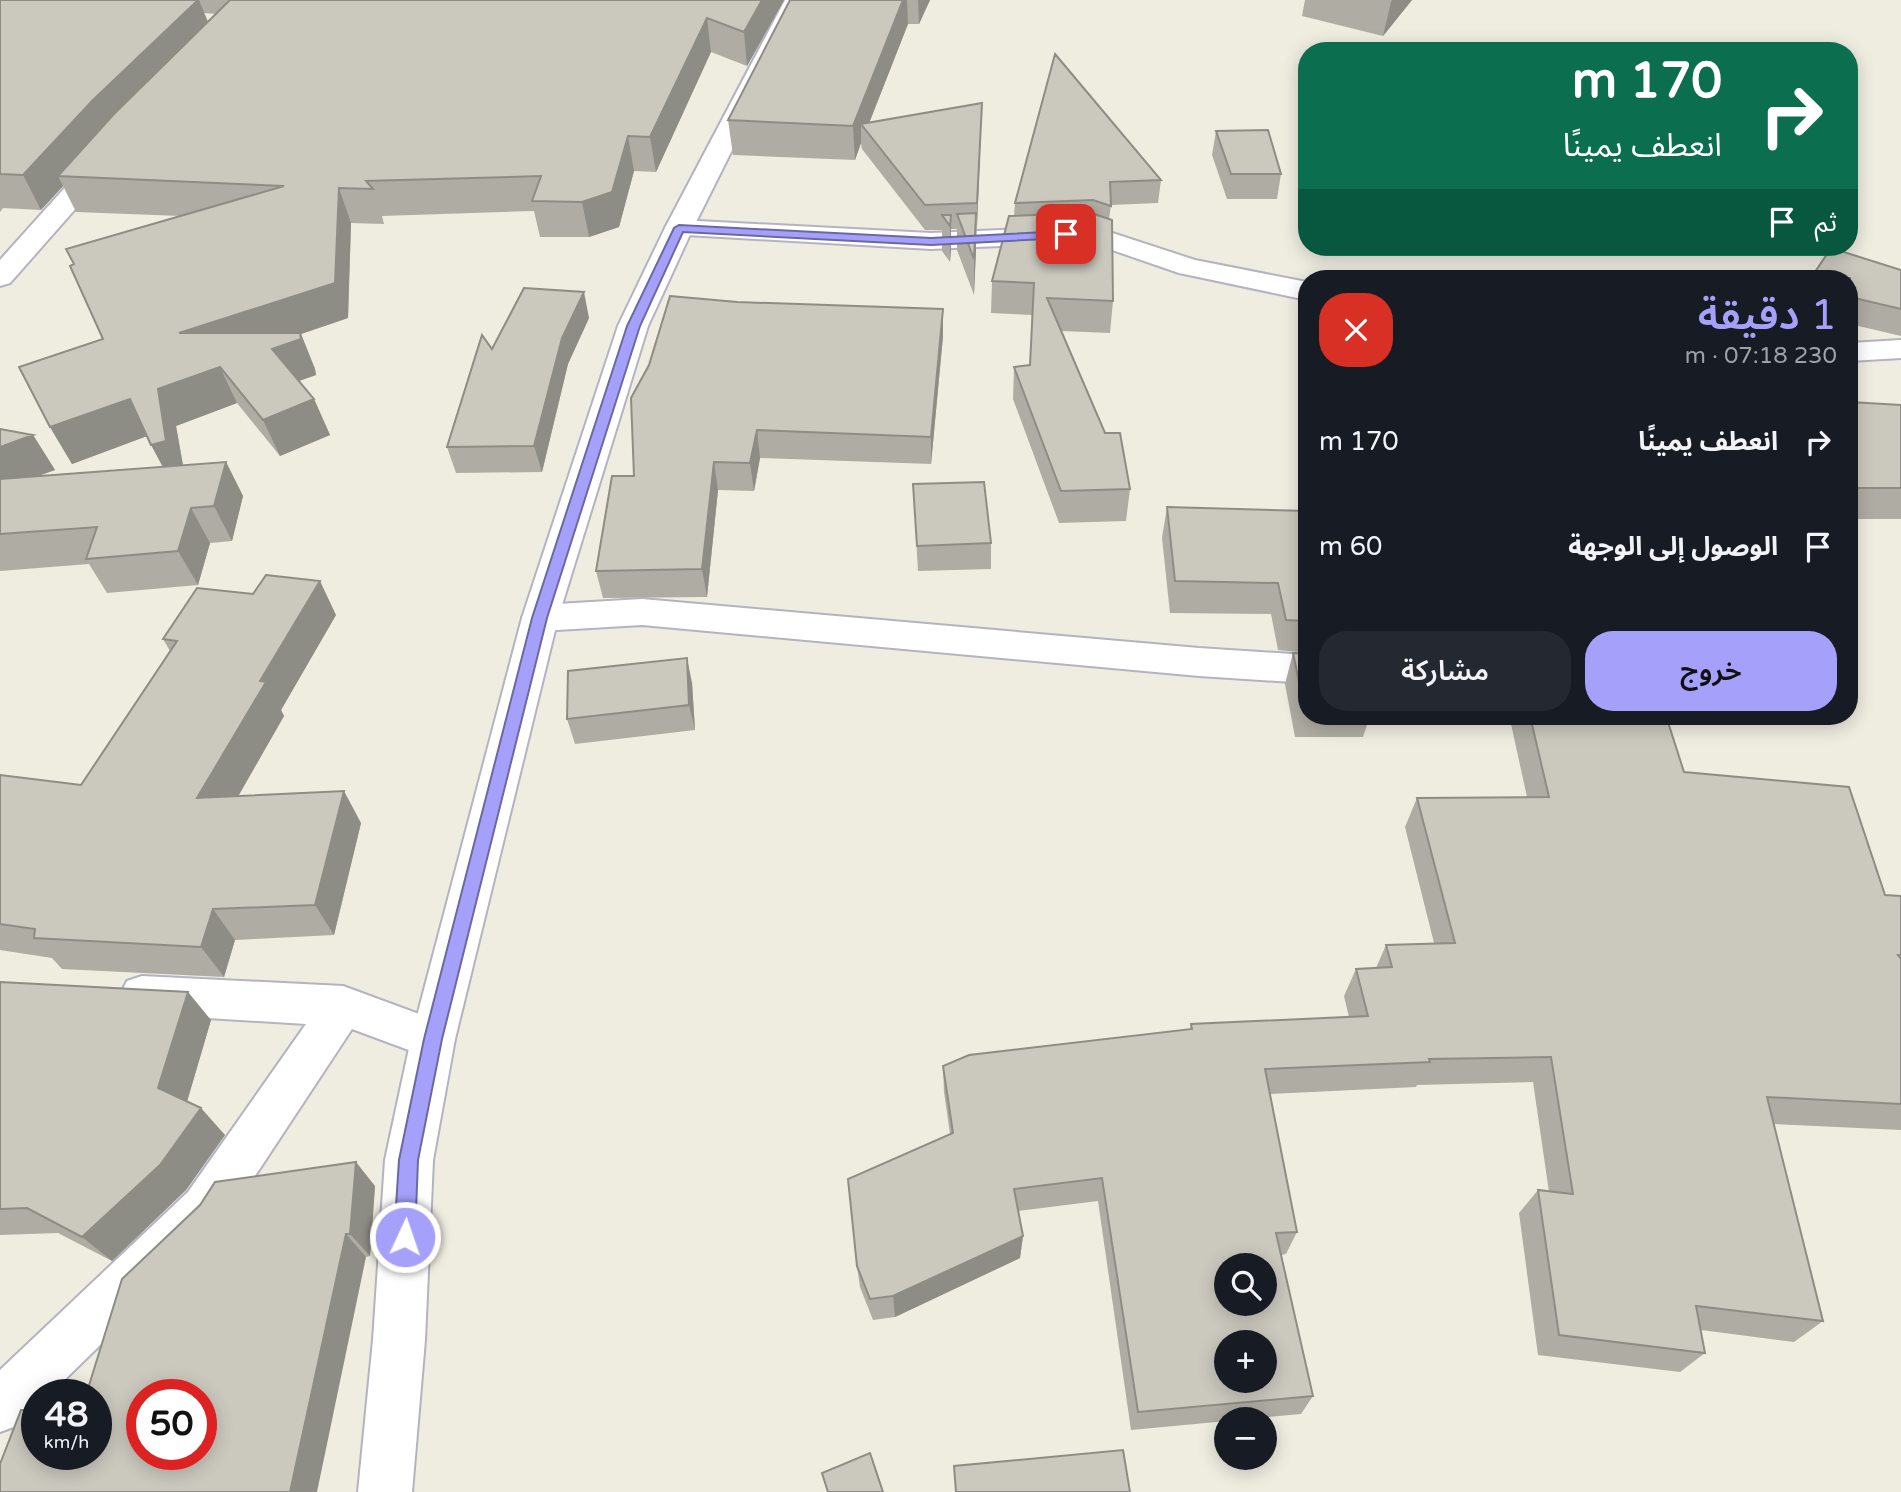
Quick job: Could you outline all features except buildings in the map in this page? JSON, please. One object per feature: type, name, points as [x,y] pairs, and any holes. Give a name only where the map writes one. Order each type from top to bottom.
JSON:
[{"type":"street","points":[[385,1492],[400,1340],[409,1160],[433,1039],[540,618],[634,326],[679,228],[796,0]]},
{"type":"street","points":[[0,277],[119,142]]},
{"type":"street","points":[[679,228],[931,241],[1091,234],[1189,267],[1298,289]]},
{"type":"street","points":[[1858,352],[1901,349]]},
{"type":"street","points":[[540,618],[642,612],[1298,668]]},
{"type":"street","points":[[110,993],[343,1006],[433,1039]]},
{"type":"street","points":[[0,1406],[205,1209],[343,1006]]},
{"type":"route","points":[[405,1237],[409,1160],[433,1039],[540,618],[634,326],[679,228],[931,241],[1066,234]]}]
